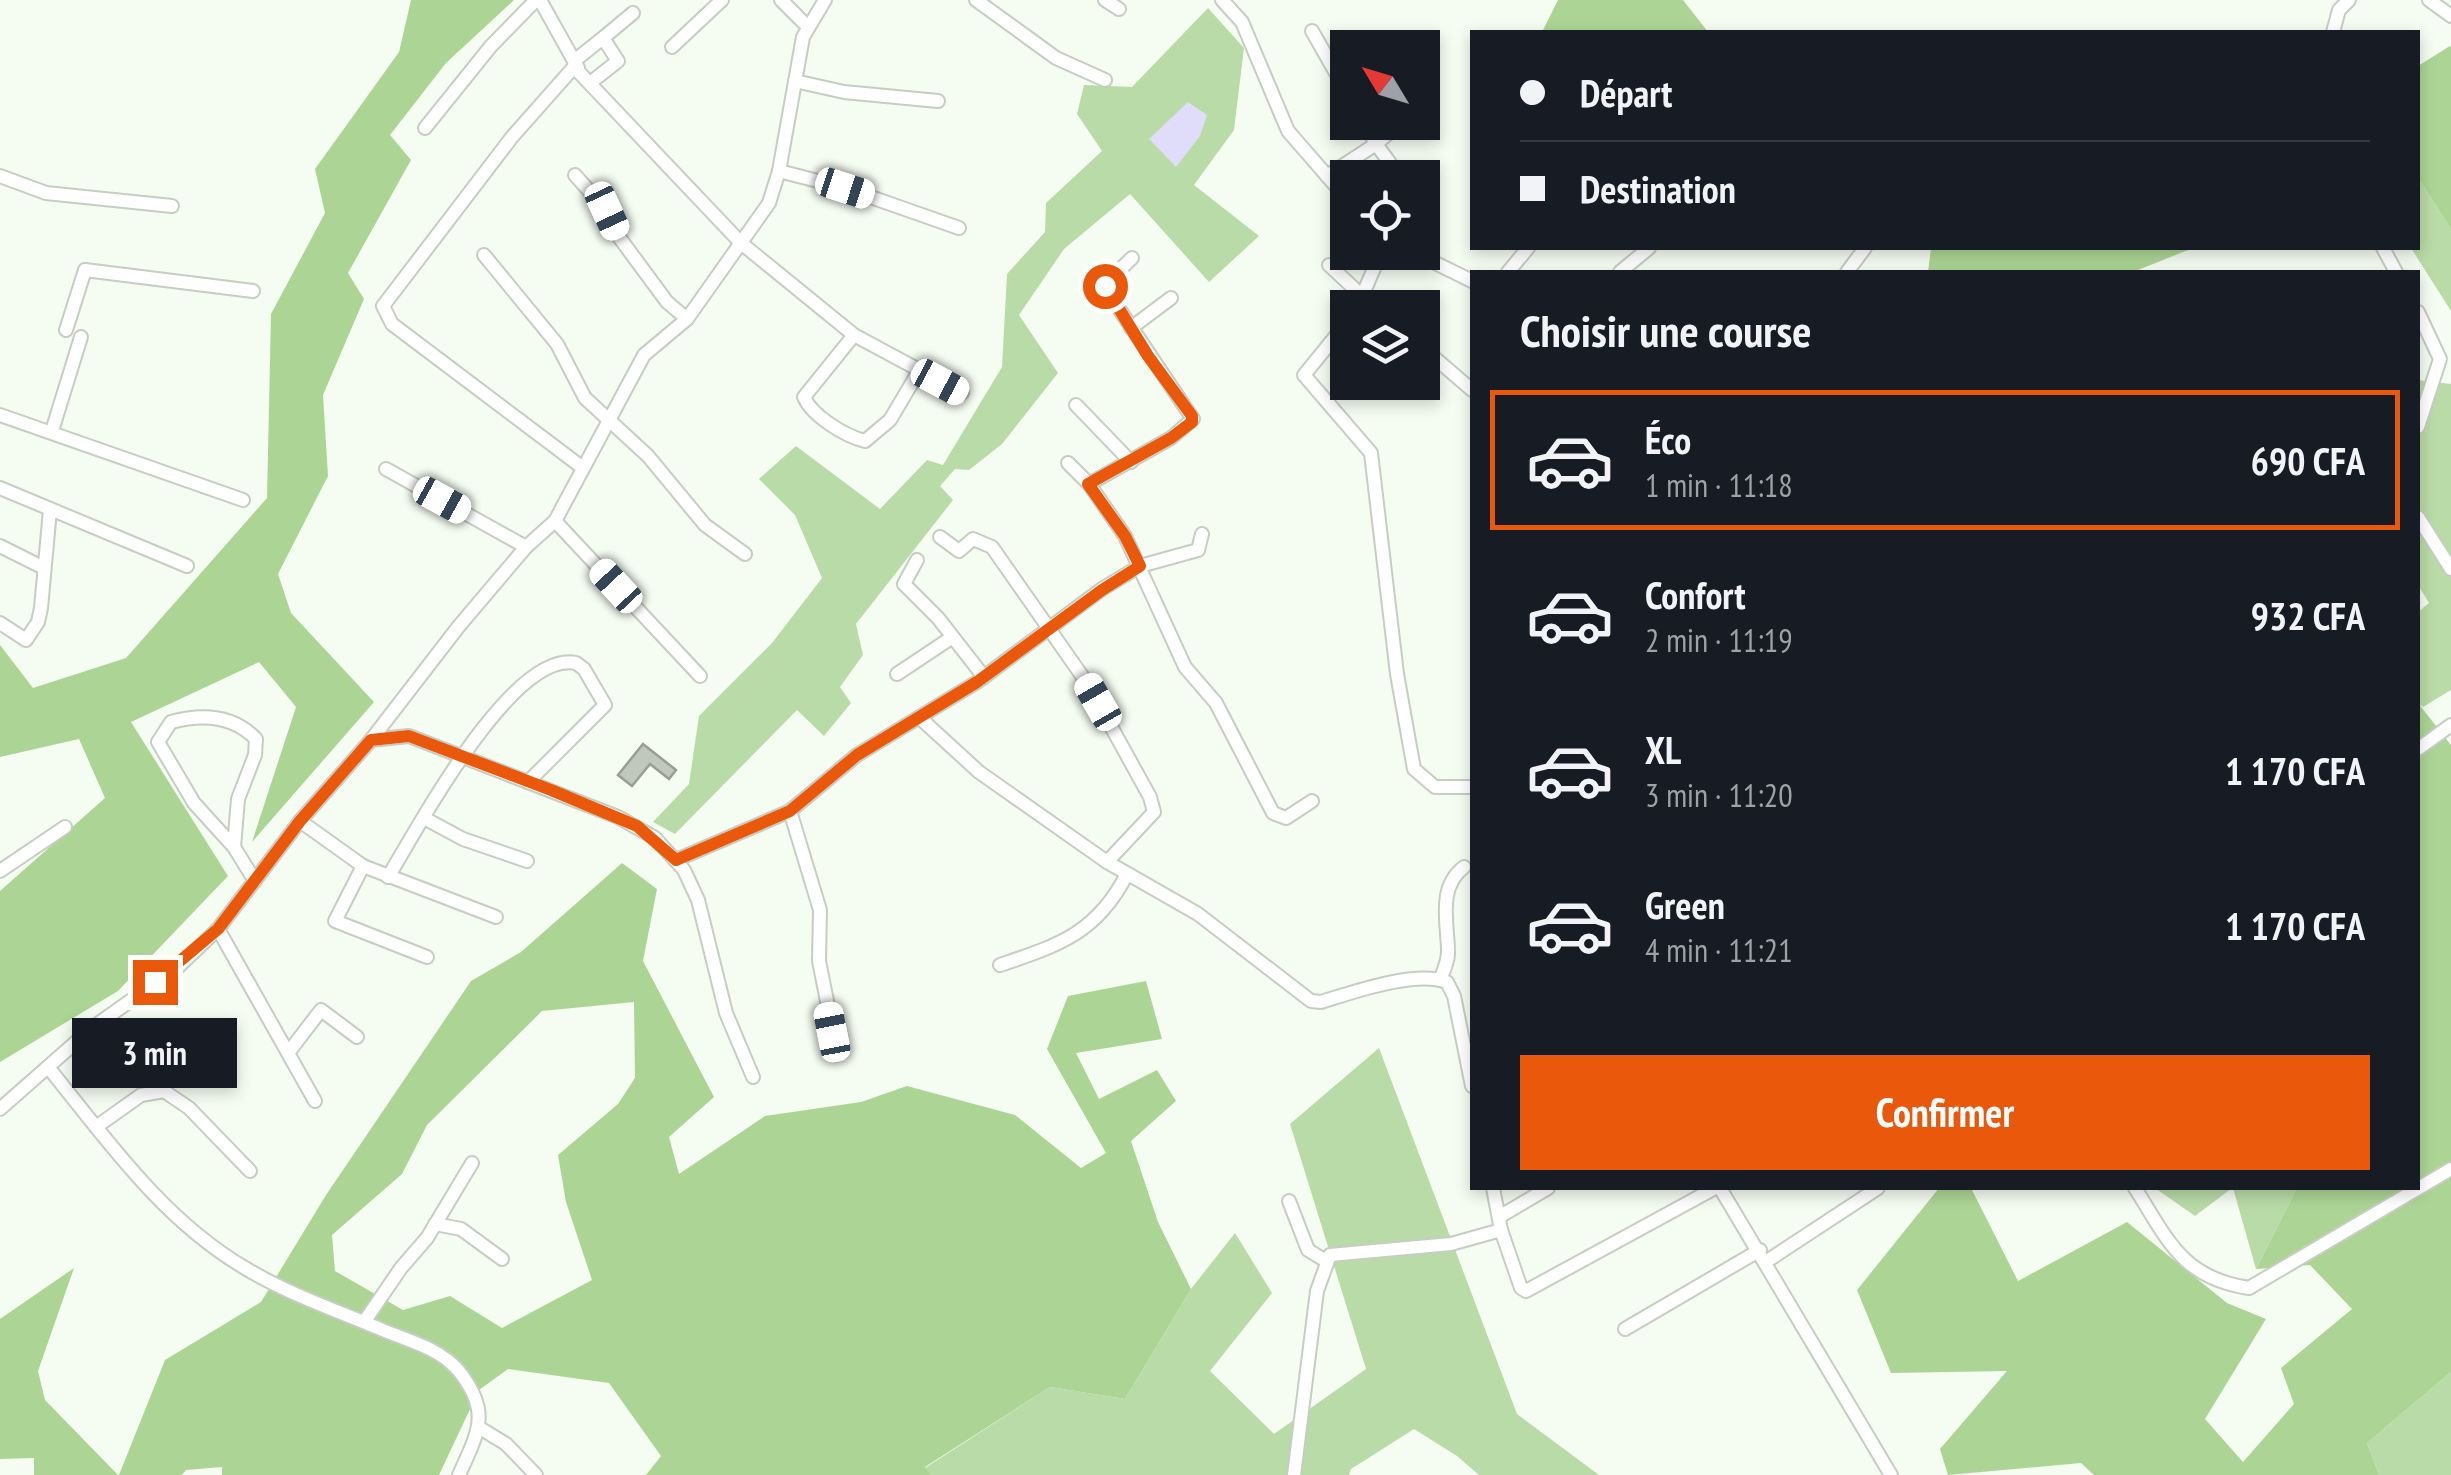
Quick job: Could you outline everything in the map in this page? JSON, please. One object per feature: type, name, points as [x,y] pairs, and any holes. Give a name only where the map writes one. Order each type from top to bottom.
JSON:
[{"type":"street","points":[[425,128],[491,46],[538,0],[590,83],[741,243],[854,335],[962,394]]},
{"type":"street","points":[[672,47],[722,0]]},
{"type":"street","points":[[781,0],[808,27]]},
{"type":"street","points":[[0,1109],[92,1028],[178,967],[218,929],[458,626],[526,547],[555,521],[644,355],[686,318],[769,203],[808,27],[824,0]]},
{"type":"street","points":[[976,0],[1056,58],[1105,80]]},
{"type":"street","points":[[1105,0],[1118,9]]},
{"type":"street","points":[[1222,0],[1242,22],[1288,130],[1330,180]]},
{"type":"street","points":[[2334,30],[2339,10],[2349,0]]},
{"type":"street","points":[[2429,0],[2451,16]]},
{"type":"street","points":[[584,468],[392,324],[383,306],[570,68],[633,13]]},
{"type":"street","points":[[1312,30],[1330,62]]},
{"type":"street","points":[[590,83],[618,61],[603,38]]},
{"type":"street","points":[[795,81],[844,92],[938,101]]},
{"type":"street","points":[[1374,140],[1388,160]]},
{"type":"street","points":[[1326,176],[1381,140]]},
{"type":"street","points":[[779,171],[845,188],[959,228]]},
{"type":"street","points":[[574,175],[607,211],[619,237],[658,290],[686,318]]},
{"type":"street","points":[[0,176],[46,193],[172,206]]},
{"type":"street","points":[[1510,270],[1526,250]]},
{"type":"street","points":[[1622,270],[1647,250]]},
{"type":"street","points":[[484,255],[557,344],[585,398],[648,456],[705,525],[745,554]]},
{"type":"street","points":[[1088,484],[1171,438],[1193,419],[1105,286],[1132,258]]},
{"type":"street","points":[[1329,265],[1352,290]]},
{"type":"street","points":[[1440,265],[1470,280]]},
{"type":"street","points":[[66,330],[85,270],[253,291]]},
{"type":"street","points":[[1132,328],[1171,298]]},
{"type":"street","points":[[2420,316],[2440,359],[2420,421]]},
{"type":"street","points":[[854,335],[804,397],[810,407],[850,436],[865,442],[878,434],[919,371]]},
{"type":"street","points":[[52,431],[82,337]]},
{"type":"street","points":[[1330,344],[1304,376],[1372,452],[1397,674],[1414,769],[1436,787],[1470,787]]},
{"type":"street","points":[[1440,362],[1470,388]]},
{"type":"street","points":[[1076,404],[1131,462]]},
{"type":"street","points":[[0,415],[243,500]]},
{"type":"street","points":[[1068,463],[1125,536],[1185,667],[1216,703],[1272,813],[1286,818],[1312,801]]},
{"type":"street","points":[[386,469],[526,547]]},
{"type":"street","points":[[0,488],[187,566]]},
{"type":"street","points":[[0,623],[22,640],[30,638],[38,622],[50,510]]},
{"type":"street","points":[[2420,519],[2451,570]]},
{"type":"street","points":[[555,521],[700,676]]},
{"type":"street","points":[[676,860],[790,811],[857,755],[984,677],[1050,626],[1140,566],[1201,547],[1202,534]]},
{"type":"street","points":[[940,537],[959,550],[972,539],[992,547],[1087,683],[1155,808],[1108,862]]},
{"type":"street","points":[[0,546],[44,568]]},
{"type":"street","points":[[917,560],[904,584],[912,598],[938,618],[984,677]]},
{"type":"street","points":[[897,674],[951,638]]},
{"type":"street","points":[[388,877],[462,757],[516,687],[559,663],[576,663],[584,669],[605,705],[528,782]]},
{"type":"street","points":[[234,848],[238,800],[255,755],[256,739],[239,724],[221,719],[193,716],[171,722],[158,742],[194,803],[234,848],[255,880]]},
{"type":"street","points":[[920,718],[979,772],[1108,862],[1198,914],[1316,1003],[1382,985],[1440,980]]},
{"type":"street","points":[[2420,747],[2451,725]]},
{"type":"street","points":[[371,740],[409,736],[528,782],[637,826],[676,860],[698,900],[726,1013],[753,1078]]},
{"type":"street","points":[[790,811],[820,910],[819,961],[832,1032]]},
{"type":"street","points":[[424,818],[463,839],[527,860]]},
{"type":"street","points":[[300,821],[363,866],[496,917]]},
{"type":"street","points":[[0,871],[64,827]]},
{"type":"street","points":[[363,866],[335,921],[427,956]]},
{"type":"street","points":[[1440,980],[1449,951],[1445,926],[1450,884],[1464,867]]},
{"type":"street","points":[[1000,965],[1052,946],[1093,924],[1127,874]]},
{"type":"street","points":[[218,929],[315,1101]]},
{"type":"street","points":[[1440,980],[1454,996],[1470,1076]]},
{"type":"street","points":[[288,1054],[321,1010],[358,1038]]},
{"type":"street","points":[[48,1067],[141,1181],[217,1251],[273,1284],[432,1350],[456,1369],[477,1402],[480,1428],[459,1475]]},
{"type":"street","points":[[96,1126],[141,1095],[164,1091],[189,1108],[250,1172]]},
{"type":"street","points":[[364,1322],[436,1224],[472,1163]]},
{"type":"street","points":[[2420,1187],[2451,1169]]},
{"type":"street","points":[[1493,1190],[1520,1288],[1526,1290],[1714,1190]]},
{"type":"street","points":[[1294,1475],[1317,1291],[1326,1260],[1337,1252],[1451,1244],[1500,1223],[1545,1190]]},
{"type":"street","points":[[1719,1190],[1763,1256],[1891,1475]]},
{"type":"street","points":[[1625,1329],[1763,1256],[1875,1190]]},
{"type":"street","points":[[2136,1190],[2180,1258],[2220,1284],[2249,1288],[2415,1190]]},
{"type":"street","points":[[1289,1200],[1308,1250],[1326,1260]]},
{"type":"street","points":[[436,1224],[461,1229],[502,1259]]},
{"type":"street","points":[[480,1428],[506,1444],[536,1475]]},
{"type":"green space","points":[[411,0],[514,0],[446,63],[390,135],[411,160],[348,273],[364,299],[323,395],[328,476],[278,574],[291,613],[374,702],[252,842],[296,707],[259,662],[131,722],[228,876],[118,991],[0,1062],[0,891],[105,798],[79,739],[0,757],[0,645],[33,688],[126,658],[267,498],[271,314],[325,213],[315,169],[399,52]]},
{"type":"green space","points":[[1558,0],[1683,0],[1706,30],[1543,30]]},
{"type":"green space","points":[[1208,8],[1244,48],[1234,130],[1194,185],[1259,236],[1209,282],[1130,194],[1064,249],[1019,315],[1058,373],[1002,444],[969,470],[955,469],[940,486],[953,500],[856,624],[863,655],[840,687],[851,703],[824,736],[797,710],[675,834],[653,822],[689,784],[699,716],[772,643],[822,578],[795,515],[759,479],[796,446],[880,509],[927,460],[943,465],[1002,367],[1007,274],[1045,232],[1046,203],[1102,151],[1077,114],[1084,85],[1132,87]]},
{"type":"green space","points":[[2451,47],[2451,229],[2420,181],[2420,65]]},
{"type":"green space","points":[[2420,181],[2451,229],[2451,311],[2412,250],[2420,250]]},
{"type":"green space","points":[[1931,250],[2188,250],[2138,270],[1928,270]]},
{"type":"green space","points":[[2420,380],[2451,384],[2451,690],[2423,707],[2420,610],[2429,603],[2420,588]]},
{"type":"green space","points":[[2420,706],[2451,745],[2451,1372],[2367,1443],[2379,1475],[2094,1475],[2081,1463],[1948,1475],[1940,1449],[2007,1371],[1891,1373],[1857,1290],[1937,1190],[1972,1190],[2018,1281],[2127,1222],[2227,1303],[2266,1319],[2205,1419],[2243,1462],[2294,1404],[2281,1368],[2352,1309],[2310,1265],[2256,1269],[2296,1190],[2420,1190]]},
{"type":"green space","points":[[622,863],[657,889],[643,961],[714,1097],[669,1137],[679,1174],[765,1116],[861,1102],[907,1086],[1015,1115],[1081,1168],[1106,1153],[1047,1049],[1068,996],[1146,981],[1162,1039],[1076,1053],[1099,1099],[1157,1070],[1176,1101],[1131,1141],[1158,1222],[1191,1289],[1125,1399],[1050,1387],[925,1467],[931,1475],[646,1475],[661,1456],[609,1383],[508,1369],[479,1390],[439,1475],[222,1475],[222,1467],[186,1470],[182,1475],[119,1475],[165,1360],[261,1302],[326,1195],[471,981],[521,952]],"holes":[[[634,1002],[635,1078],[618,1104],[558,1155],[566,1202],[592,1280],[502,1328],[450,1296],[403,1310],[335,1271],[332,1235],[402,1174],[427,1125],[542,1011]]]},
{"type":"green space","points":[[1379,1048],[1517,1414],[1599,1475],[1479,1475],[1414,1429],[1351,1469],[1349,1475],[931,1475],[925,1468],[1050,1387],[1125,1399],[1191,1289],[1235,1233],[1272,1293],[1210,1371],[1274,1434],[1366,1369],[1290,1124]]},
{"type":"green space","points":[[2158,1190],[2229,1190],[2195,1216]]},
{"type":"green space","points":[[2234,1190],[2296,1190],[2256,1269]]},
{"type":"green space","points":[[74,1268],[38,1371],[45,1400],[118,1475],[34,1475],[34,1458],[0,1459],[0,1319]]},
{"type":"green space","points":[[2451,1372],[2451,1475],[2379,1475],[2367,1443]]},
{"type":"water","points":[[1188,102],[1207,115],[1200,136],[1176,167],[1149,139]]},
{"type":"building","points":[[643,744],[676,770],[669,779],[650,764],[632,786],[618,775]]},
{"type":"route","points":[[155,982],[178,967],[218,929],[300,821],[371,740],[409,736],[618,816],[655,838],[676,860],[790,811],[857,755],[977,682],[1140,566],[1125,536],[1088,484],[1171,438],[1193,419],[1105,286]]}]
